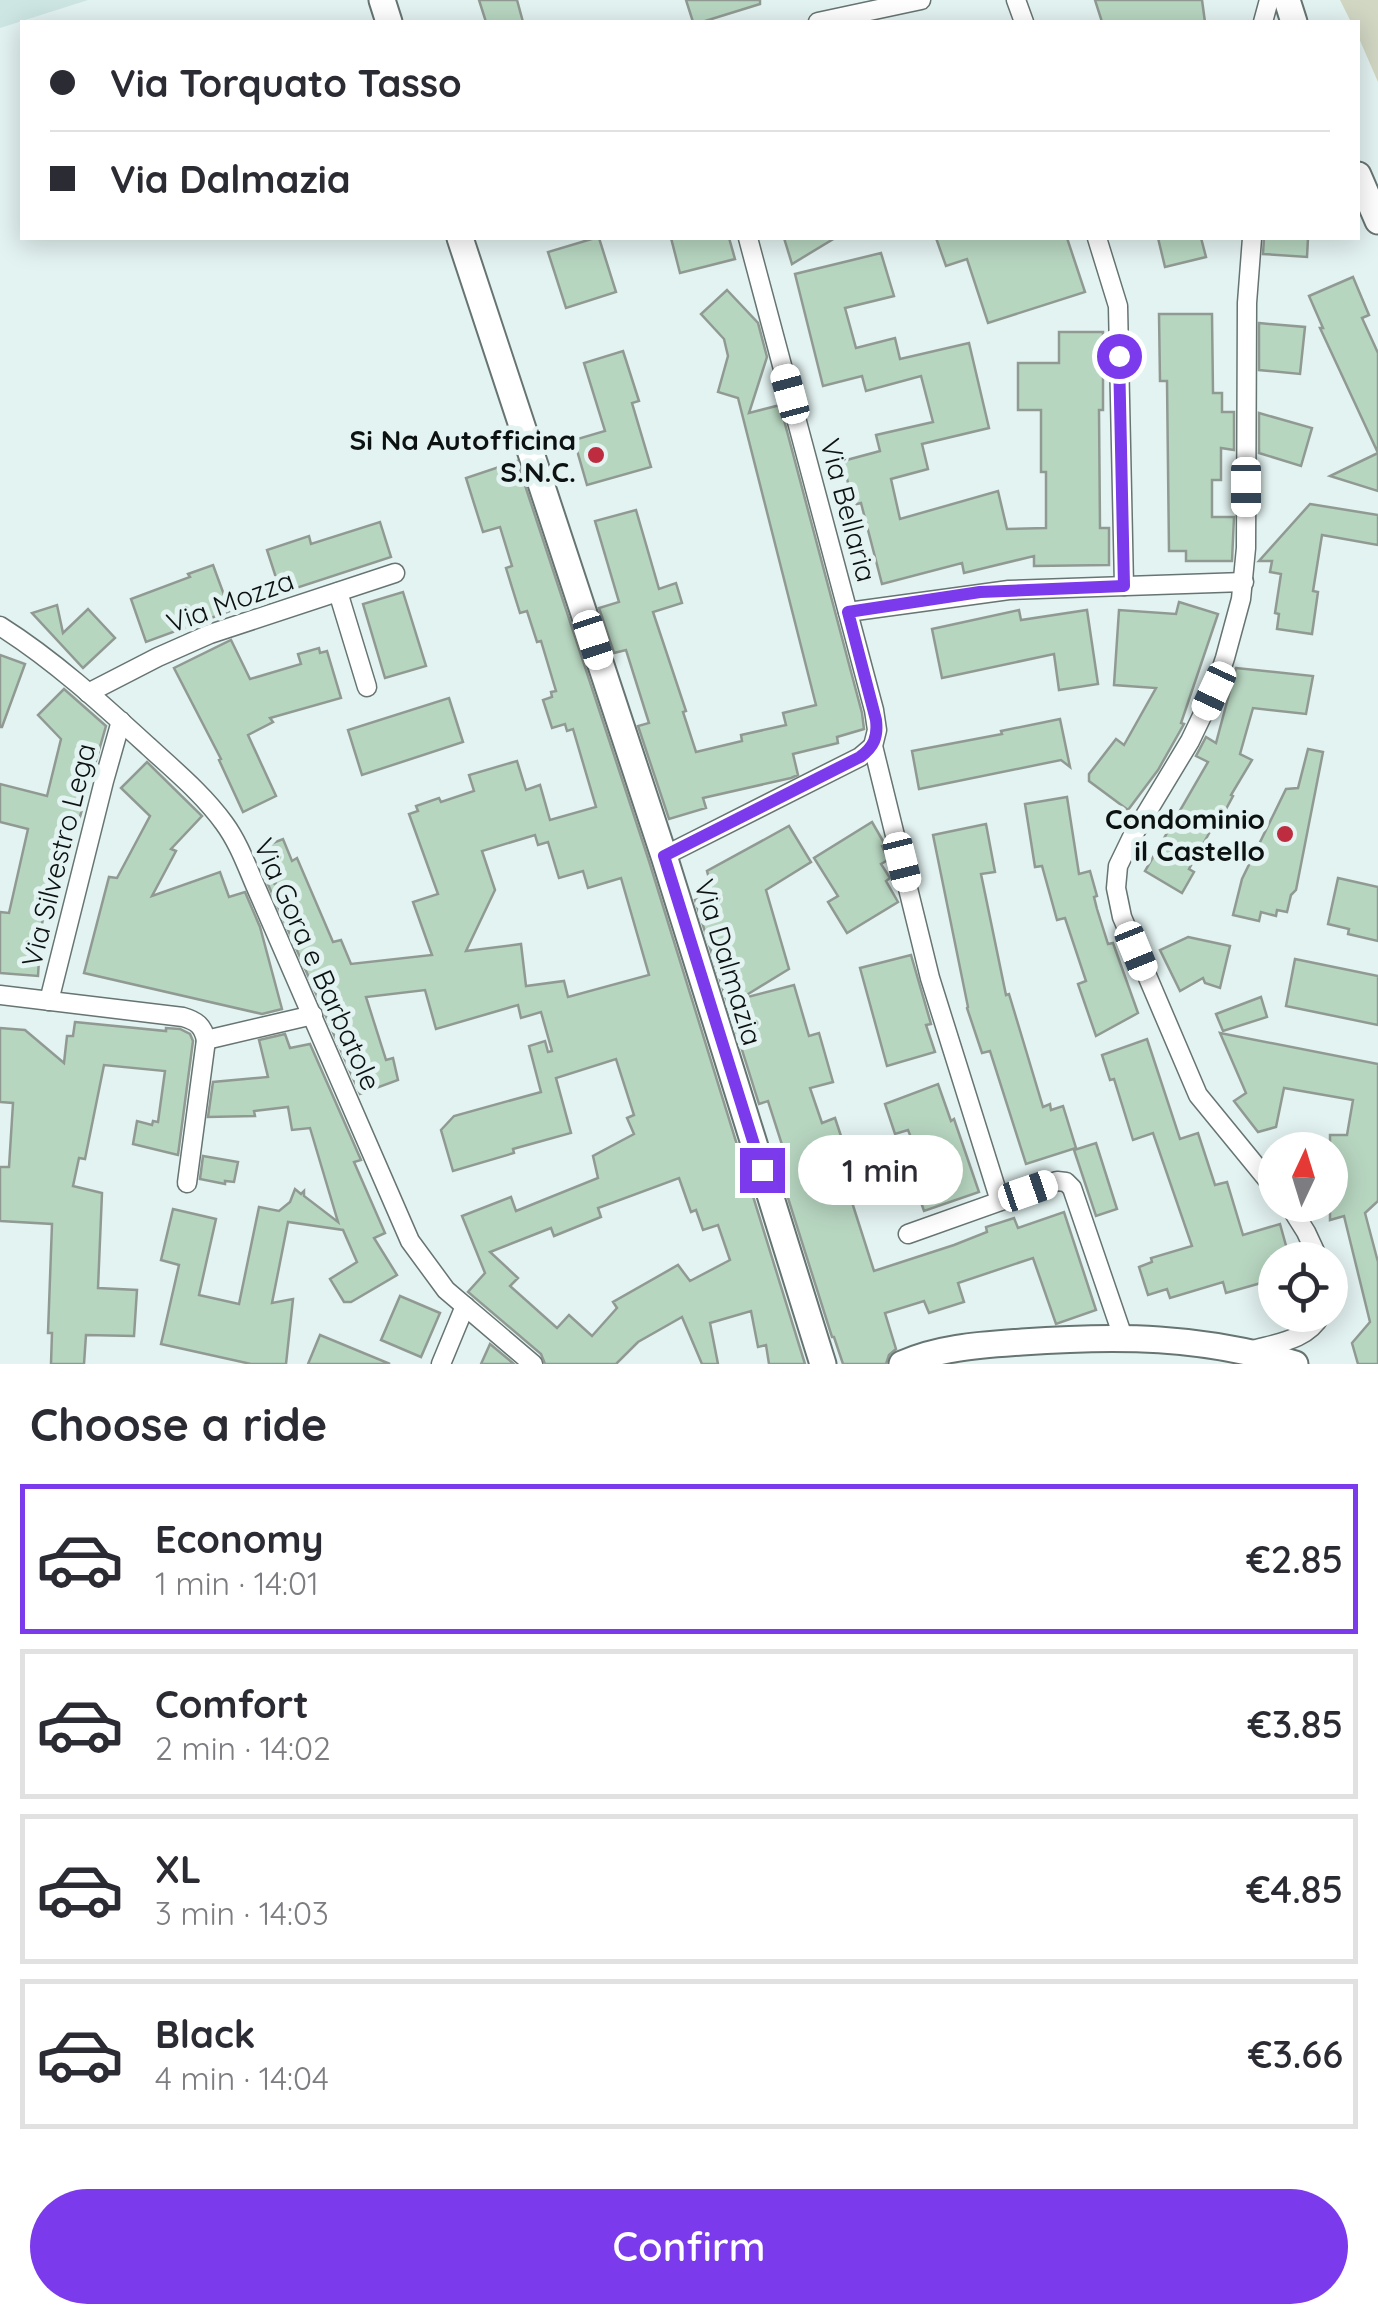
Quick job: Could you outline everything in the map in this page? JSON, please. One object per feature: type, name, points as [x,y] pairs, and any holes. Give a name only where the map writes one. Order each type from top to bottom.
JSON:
[{"type":"street","points":[[827,20],[921,0]]},
{"type":"street","points":[[1360,181],[1378,222]]},
{"type":"street","name":"Via Dalmazia","points":[[461,240],[664,856],[823,1364]]},
{"type":"street","name":"Via Bellaria","points":[[749,240],[876,720],[873,746],[930,978],[1000,1201]]},
{"type":"street","points":[[1098,240],[1116,294],[1118,318],[1124,586]]},
{"type":"street","points":[[1252,240],[1247,302],[1244,582],[1214,691],[1190,741],[1127,846],[1118,866],[1116,888],[1122,917],[1198,1096],[1258,1168]]},
{"type":"street","name":"Via Mozza","points":[[88,693],[184,645],[396,573]]},
{"type":"street","points":[[848,612],[980,592],[1244,582]]},
{"type":"street","points":[[338,592],[367,687]]},
{"type":"street","name":"Via Gora e Barbatole","points":[[0,626],[121,722],[196,790],[231,833],[403,1228],[436,1278],[533,1364]]},
{"type":"street","name":"Via Silvestro Lega","points":[[50,1001],[121,722]]},
{"type":"street","points":[[664,856],[860,757],[873,746]]},
{"type":"street","name":"Via Silvestro Lega","points":[[0,995],[183,1017],[198,1023],[206,1040]]},
{"type":"street","points":[[187,1183],[206,1040],[313,1015]]},
{"type":"street","points":[[908,1234],[1060,1180],[1068,1183],[1124,1337]]},
{"type":"street","points":[[441,1364],[465,1306]]},
{"type":"street","points":[[1249,1351],[1305,1332]]},
{"type":"street","points":[[902,1364],[958,1348],[1124,1337],[1194,1342],[1249,1351],[1294,1364]]},
{"type":"shaded area","points":[[0,0],[88,0],[20,20],[0,28]]},
{"type":"green space","points":[[1340,0],[1378,0],[1378,82],[1360,41],[1360,20],[1350,20]]},
{"type":"building","points":[[479,0],[517,0],[522,20],[485,20]]},
{"type":"building","points":[[686,0],[760,0],[760,4],[708,20],[692,20]]},
{"type":"building","points":[[1095,0],[1202,0],[1205,20],[1101,20]]},
{"type":"building","points":[[600,240],[616,292],[566,308],[548,252]]},
{"type":"building","points":[[672,240],[730,240],[735,259],[680,273]]},
{"type":"building","points":[[785,240],[832,240],[792,264]]},
{"type":"building","points":[[937,240],[1068,240],[1085,292],[988,323],[967,259],[946,266]]},
{"type":"building","points":[[1158,240],[1202,240],[1206,257],[1165,267]]},
{"type":"building","points":[[1264,240],[1308,240],[1307,257],[1263,254]]},
{"type":"building","points":[[881,253],[894,296],[845,308],[856,348],[895,338],[900,359],[969,343],[989,428],[922,444],[928,469],[891,479],[900,519],[998,491],[1007,529],[1046,528],[1041,410],[1018,410],[1018,363],[1059,363],[1059,332],[1103,332],[1100,528],[1109,528],[1109,565],[1034,566],[1034,556],[964,573],[962,563],[882,584],[861,503],[853,505],[843,461],[880,451],[876,435],[933,422],[921,376],[866,391],[862,376],[823,386],[795,274]]},
{"type":"building","points":[[1353,277],[1369,315],[1362,318],[1378,353],[1378,453],[1309,296]]},
{"type":"building","points":[[727,290],[758,323],[767,357],[749,413],[780,405],[864,729],[837,737],[838,743],[793,754],[798,775],[703,798],[706,808],[669,819],[638,726],[649,723],[626,650],[614,653],[599,608],[619,602],[595,521],[636,510],[659,589],[676,583],[682,603],[653,612],[696,752],[742,741],[741,735],[786,725],[783,713],[816,705],[738,398],[718,392],[728,356],[724,339],[701,314]]},
{"type":"building","points":[[1159,314],[1212,314],[1213,393],[1222,393],[1222,412],[1234,412],[1234,450],[1221,448],[1221,480],[1212,480],[1212,517],[1234,517],[1232,561],[1186,561],[1186,551],[1169,551],[1167,381],[1160,381]]},
{"type":"building","points":[[1259,323],[1305,327],[1300,374],[1259,370]]},
{"type":"building","points":[[623,351],[639,401],[632,403],[651,467],[587,485],[574,440],[605,431],[584,363]]},
{"type":"building","points":[[1259,413],[1312,428],[1301,466],[1259,453]]},
{"type":"building","points":[[1378,453],[1378,491],[1330,476]]},
{"type":"building","points":[[517,461],[649,861],[805,1364],[769,1364],[766,1345],[758,1347],[751,1311],[710,1323],[718,1364],[702,1364],[682,1317],[638,1342],[616,1364],[545,1364],[541,1354],[468,1292],[485,1273],[462,1216],[511,1197],[516,1211],[598,1178],[593,1156],[634,1134],[627,1118],[634,1115],[616,1059],[556,1078],[571,1133],[453,1171],[441,1130],[454,1116],[541,1092],[529,1046],[545,1041],[548,1052],[552,1051],[541,1012],[521,1018],[518,1005],[436,1029],[425,990],[366,997],[386,1060],[393,1058],[398,1080],[360,1094],[263,873],[277,886],[260,848],[283,839],[292,861],[297,858],[333,942],[341,940],[351,964],[432,955],[413,902],[438,894],[409,814],[418,811],[416,806],[474,791],[469,775],[517,761],[526,790],[540,785],[550,820],[596,807],[573,729],[567,731],[565,724],[552,728],[543,700],[556,691],[541,641],[537,642],[527,611],[520,613],[506,568],[512,566],[500,527],[483,532],[466,478]],"holes":[[[535,835],[538,845],[548,842],[559,878],[583,871],[588,888],[621,878],[649,975],[568,997],[564,981],[526,986],[521,944],[466,951],[495,890],[482,851]],[[679,1178],[691,1212],[696,1210],[703,1230],[718,1225],[730,1260],[690,1281],[678,1265],[613,1302],[617,1308],[592,1336],[569,1315],[557,1328],[510,1286],[518,1278],[490,1252],[551,1228],[554,1236],[601,1217],[598,1208]]]},
{"type":"building","points":[[1310,504],[1378,515],[1378,545],[1322,535],[1313,591],[1318,592],[1312,634],[1277,629],[1279,614],[1275,613],[1281,574],[1270,572],[1272,561],[1259,561]]},
{"type":"building","points":[[380,522],[391,557],[281,593],[267,550],[309,536],[311,544]]},
{"type":"building","points":[[213,565],[230,611],[146,642],[131,599]]},
{"type":"building","points":[[403,592],[426,666],[385,678],[363,604]]},
{"type":"building","points":[[1179,602],[1218,614],[1181,723],[1184,724],[1158,770],[1128,810],[1089,781],[1089,774],[1116,739],[1124,745],[1156,688],[1114,685],[1119,610],[1176,614]]},
{"type":"building","points":[[57,605],[63,633],[88,609],[115,638],[83,668],[32,613]]},
{"type":"building","points":[[1019,610],[1021,620],[1087,610],[1098,684],[1059,690],[1054,654],[942,678],[932,629]]},
{"type":"building","points":[[231,640],[250,679],[301,664],[298,654],[319,648],[320,653],[327,651],[341,698],[270,718],[273,722],[248,735],[276,796],[243,812],[221,759],[174,668]]},
{"type":"building","points":[[0,655],[25,664],[2,727],[0,727]]},
{"type":"building","points":[[1236,668],[1313,676],[1306,714],[1253,708],[1240,754],[1252,760],[1189,869],[1194,872],[1182,893],[1145,871],[1208,762],[1196,756],[1206,737],[1216,743]]},
{"type":"building","points":[[64,689],[106,726],[77,827],[72,826],[69,840],[63,838],[37,944],[38,976],[0,973],[0,912],[9,913],[28,829],[0,822],[0,784],[47,796],[61,739],[38,715]]},
{"type":"building","points":[[449,698],[463,742],[362,775],[348,730]]},
{"type":"building","points":[[1060,719],[1070,767],[1061,760],[919,789],[912,751]]},
{"type":"building","name":"Condominio il Castello","points":[[1308,749],[1323,752],[1296,890],[1287,912],[1277,910],[1276,916],[1261,912],[1259,921],[1233,915],[1242,879],[1286,789],[1298,788]]},
{"type":"building","points":[[147,762],[202,816],[171,849],[176,851],[152,896],[220,872],[229,897],[245,892],[260,927],[282,1009],[262,1014],[84,973],[109,877],[117,878],[150,816],[121,788]]},
{"type":"building","points":[[1067,797],[1079,874],[1090,871],[1108,944],[1113,943],[1138,1013],[1096,1036],[1078,984],[1086,981],[1065,918],[1057,920],[1042,866],[1035,867],[1025,804]]},
{"type":"building","points":[[872,822],[888,860],[881,864],[890,878],[886,881],[898,902],[847,933],[828,902],[838,896],[814,858]]},
{"type":"building","points":[[986,824],[995,872],[981,874],[1006,995],[1009,994],[1043,1107],[1050,1104],[1051,1110],[1063,1106],[1076,1148],[1026,1164],[990,1051],[982,1053],[967,1008],[933,835]]},
{"type":"building","points":[[789,826],[811,862],[766,890],[789,969],[740,999],[794,985],[809,1036],[819,1033],[833,1082],[810,1088],[822,1123],[835,1118],[841,1136],[827,1141],[874,1271],[954,1245],[987,1232],[986,1227],[1014,1218],[1018,1228],[1064,1212],[1096,1310],[1056,1324],[1033,1258],[958,1283],[964,1302],[929,1313],[924,1301],[885,1313],[896,1349],[886,1364],[843,1364],[775,1157],[785,1154],[768,1101],[759,1104],[695,900],[713,894],[707,871]]},
{"type":"building","points":[[1338,878],[1378,887],[1378,941],[1348,934],[1349,929],[1328,924]]},
{"type":"building","points":[[1188,937],[1230,946],[1220,988],[1205,983],[1203,978],[1180,991],[1160,950]]},
{"type":"building","points":[[911,955],[935,1052],[887,1066],[860,968]]},
{"type":"building","points":[[1295,959],[1378,976],[1378,1025],[1286,1006]]},
{"type":"building","points":[[1261,997],[1267,1017],[1223,1031],[1216,1014]]},
{"type":"building","points":[[75,1022],[180,1029],[190,1034],[193,1041],[178,1155],[133,1144],[137,1121],[152,1125],[153,1121],[158,1122],[165,1071],[104,1065],[85,1159],[79,1158],[73,1186],[102,1193],[98,1288],[137,1290],[134,1336],[86,1335],[84,1364],[51,1364],[52,1333],[48,1333],[52,1224],[0,1221],[0,1167],[9,1167],[13,1103],[0,1102],[0,1028],[25,1030],[64,1063],[67,1036],[73,1036]]},
{"type":"building","points":[[1220,1033],[1378,1064],[1378,1201],[1365,1213],[1378,1262],[1378,1364],[1358,1364],[1352,1343],[1370,1322],[1345,1222],[1348,1132],[1353,1100],[1284,1088],[1276,1127],[1258,1132],[1234,1101],[1246,1093]]},
{"type":"building","points":[[285,1034],[290,1048],[310,1044],[361,1160],[354,1162],[385,1233],[374,1238],[397,1275],[351,1302],[344,1302],[330,1279],[357,1262],[343,1230],[288,1222],[272,1303],[293,1299],[286,1364],[251,1364],[161,1344],[179,1265],[161,1260],[173,1209],[216,1219],[199,1295],[239,1304],[259,1207],[279,1211],[290,1202],[295,1189],[301,1194],[304,1191],[304,1196],[338,1222],[310,1128],[292,1130],[288,1107],[254,1111],[255,1116],[208,1117],[213,1082],[268,1077],[259,1040]]},
{"type":"building","points":[[1147,1039],[1180,1139],[1198,1133],[1215,1185],[1227,1182],[1243,1235],[1280,1224],[1285,1242],[1258,1242],[1258,1284],[1226,1293],[1223,1282],[1170,1298],[1167,1289],[1148,1295],[1139,1267],[1152,1262],[1151,1258],[1192,1246],[1153,1133],[1133,1140],[1114,1079],[1110,1080],[1102,1055]]},
{"type":"building","points":[[938,1084],[979,1192],[924,1211],[915,1185],[935,1179],[921,1137],[912,1140],[908,1130],[895,1134],[885,1104]]},
{"type":"building","points":[[1096,1143],[1117,1209],[1096,1216],[1074,1150]]},
{"type":"building","points":[[203,1156],[238,1162],[234,1182],[200,1179]]},
{"type":"building","points":[[400,1296],[440,1313],[421,1357],[381,1340]]},
{"type":"building","points":[[320,1335],[390,1364],[308,1364]]},
{"type":"building","points":[[490,1344],[514,1364],[481,1364]]},
{"type":"place","name":"Si Na Autofficina S.N.C.","points":[[596,455]]},
{"type":"place","name":"Condominio il Castello","points":[[1285,834]]},
{"type":"route","points":[[762,1170],[664,856],[860,757],[873,746],[876,720],[848,612],[980,592],[1124,586],[1119,356]]}]
